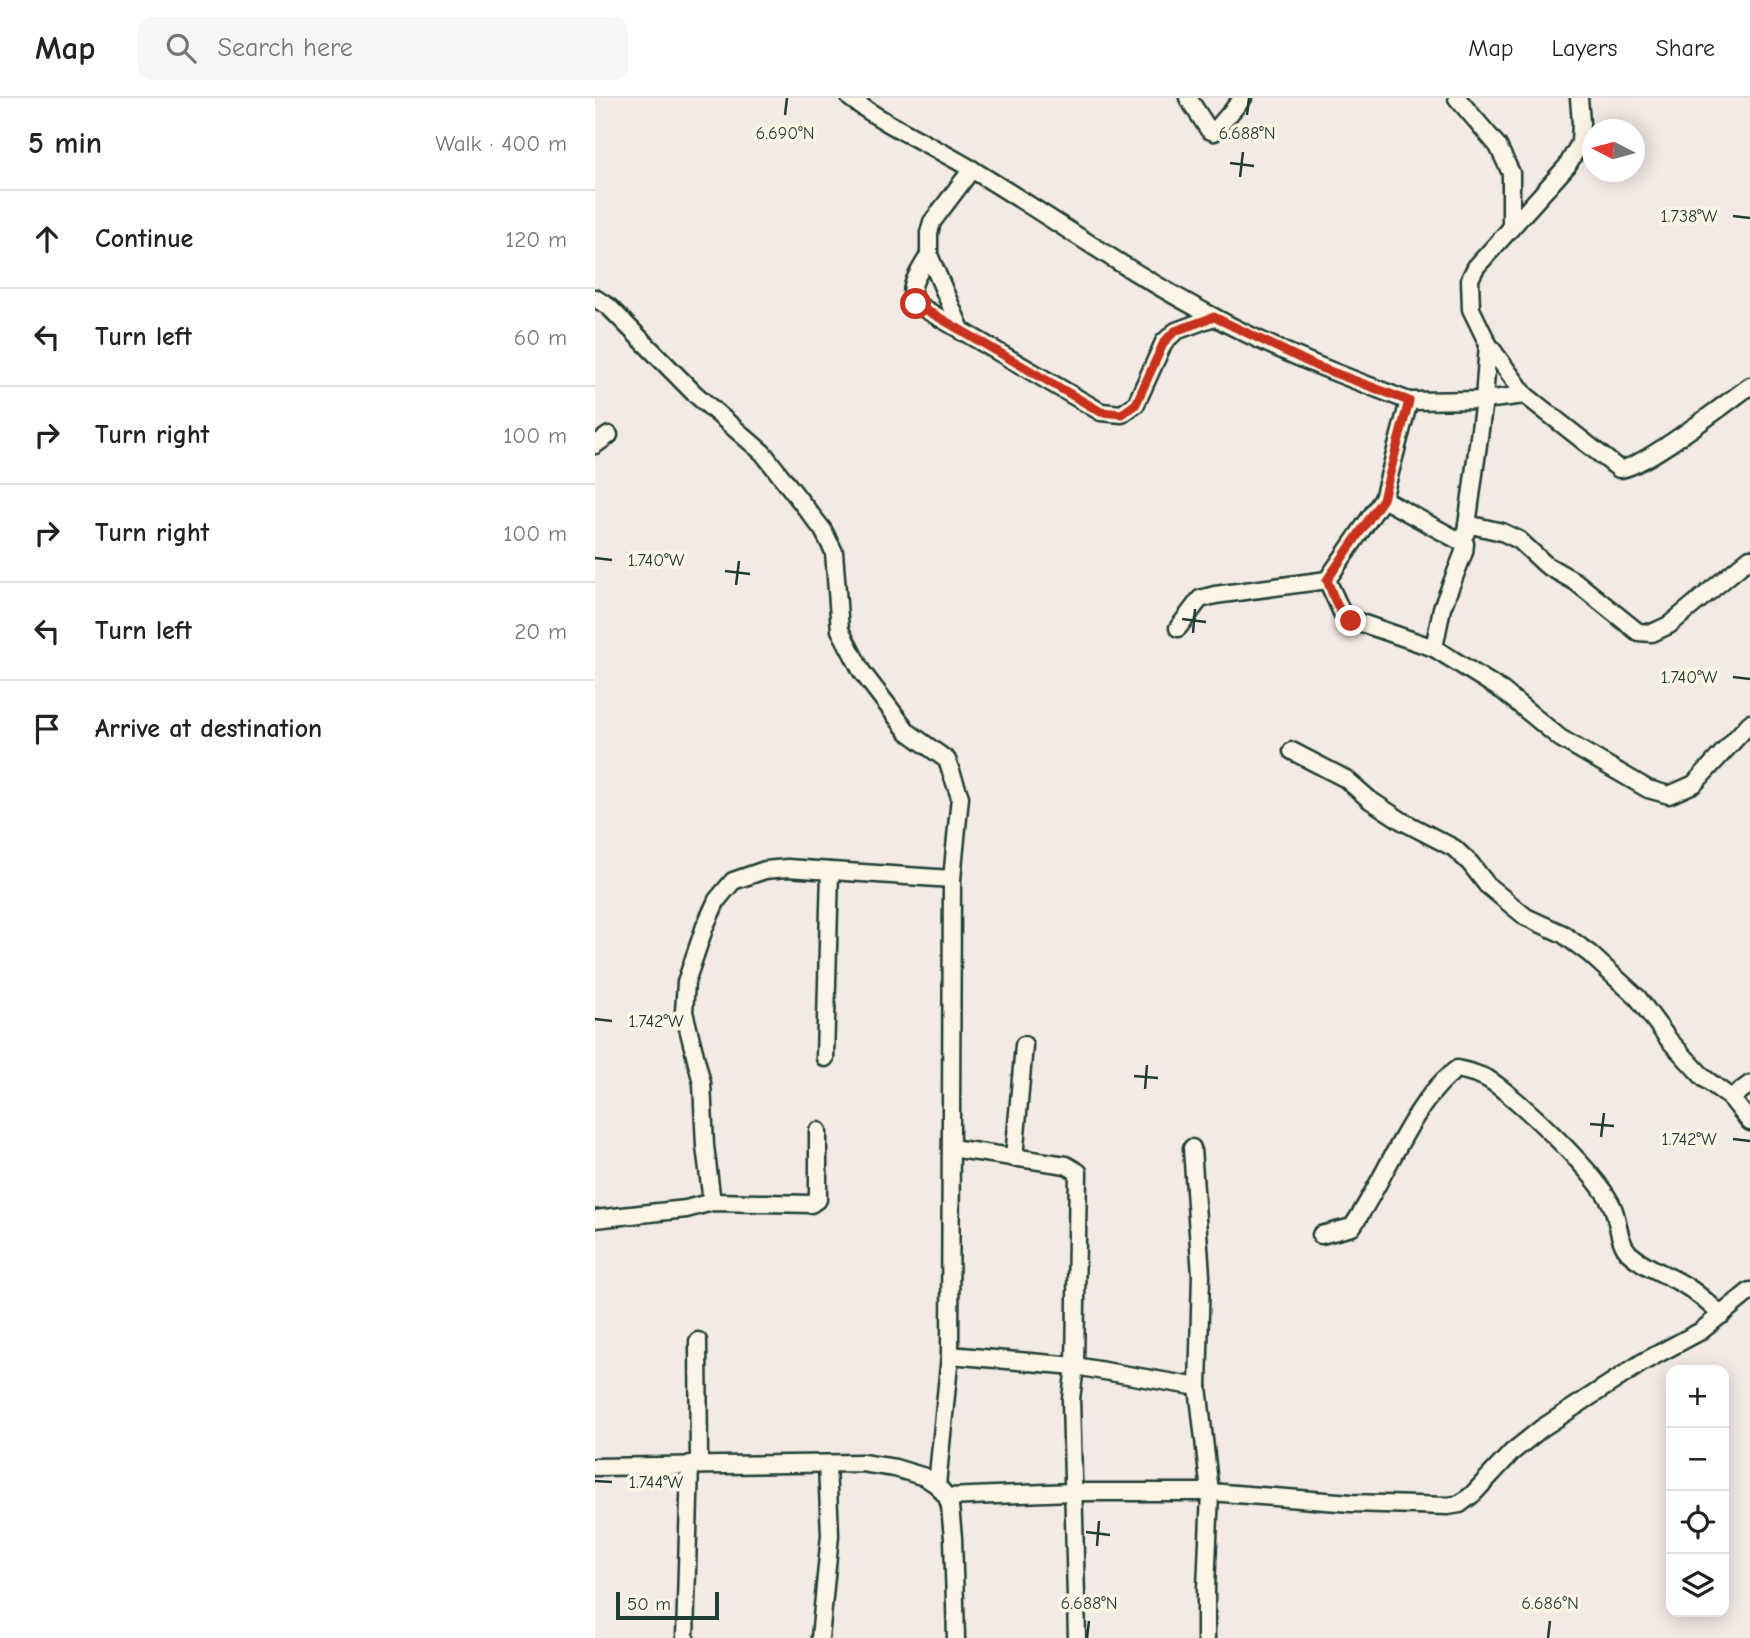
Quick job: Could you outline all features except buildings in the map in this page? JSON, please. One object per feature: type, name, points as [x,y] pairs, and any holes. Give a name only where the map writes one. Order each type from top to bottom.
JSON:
[{"type":"street","points":[[849,98],[871,114],[972,169],[1091,246],[1214,317],[1316,366],[1409,401],[1484,400],[1525,395]]},
{"type":"street","points":[[1188,98],[1209,130],[1214,132],[1243,98]]},
{"type":"street","points":[[1457,98],[1498,146],[1511,173],[1511,228]]},
{"type":"street","points":[[1579,98],[1580,143],[1567,166],[1476,267],[1470,279],[1471,309],[1488,344],[1525,395],[1619,469],[1626,469],[1657,450],[1750,386]]},
{"type":"street","points":[[963,332],[929,255],[929,233],[932,222],[972,169]]},
{"type":"street","points":[[929,255],[912,288],[911,298],[916,304],[1101,412],[1122,414],[1136,404],[1164,342],[1175,331],[1214,317]]},
{"type":"street","points":[[595,298],[609,307],[695,394],[763,453],[823,530],[834,552],[839,630],[862,672],[908,732],[947,760],[960,797],[952,880],[950,1355],[942,1491]]},
{"type":"street","points":[[1434,648],[1442,608],[1464,551],[1484,400],[1488,344]]},
{"type":"street","points":[[1178,628],[1200,598],[1327,580],[1383,499],[1409,401]]},
{"type":"street","points":[[595,445],[609,435]]},
{"type":"street","points":[[1383,499],[1465,544]]},
{"type":"street","points":[[1467,524],[1502,533],[1519,541],[1554,571],[1576,582],[1638,632],[1652,633],[1669,625],[1750,558]]},
{"type":"street","points":[[1327,580],[1344,617],[1434,648],[1503,691],[1560,738],[1648,789],[1669,795],[1693,784],[1750,723]]},
{"type":"street","points":[[1292,751],[1346,779],[1370,800],[1402,821],[1454,848],[1487,885],[1526,917],[1563,934],[1590,954],[1639,998],[1669,1040],[1704,1078],[1731,1098],[1750,1122]]},
{"type":"street","points":[[712,1202],[705,1146],[702,1083],[684,1012],[687,982],[705,926],[717,900],[733,881],[765,870],[787,868],[952,880]]},
{"type":"street","points":[[825,1058],[830,871]]},
{"type":"street","points":[[1014,1158],[1024,1045]]},
{"type":"street","points":[[1321,1235],[1352,1227],[1426,1102],[1446,1077],[1457,1069],[1487,1079],[1516,1101],[1562,1144],[1597,1184],[1613,1208],[1618,1231],[1627,1252],[1688,1287],[1722,1315]]},
{"type":"street","points":[[1731,1098],[1750,1084]]},
{"type":"street","points":[[595,1219],[686,1209],[712,1202],[811,1204],[818,1199],[818,1131]]},
{"type":"street","points":[[951,1148],[1066,1165],[1078,1172],[1075,1366],[1071,1399],[1077,1638]]},
{"type":"street","points":[[1192,1148],[1201,1275],[1198,1387],[1210,1492],[1206,1638]]},
{"type":"street","points":[[942,1491],[1210,1492],[1351,1503],[1448,1507],[1459,1504],[1473,1494],[1512,1452],[1542,1429],[1643,1363],[1701,1331],[1750,1291]]},
{"type":"street","points":[[685,1638],[698,1341]]},
{"type":"street","points":[[950,1355],[1075,1366],[1198,1387]]},
{"type":"street","points":[[595,1467],[862,1463],[895,1468],[925,1477],[942,1491],[950,1506],[956,1638]]},
{"type":"street","points":[[820,1638],[829,1535],[827,1464]]},
{"type":"route","points":[[916,304],[1101,412],[1122,414],[1136,404],[1164,342],[1175,331],[1214,317],[1316,366],[1409,401],[1383,499],[1327,580],[1339,609],[1344,617],[1351,621]]}]
